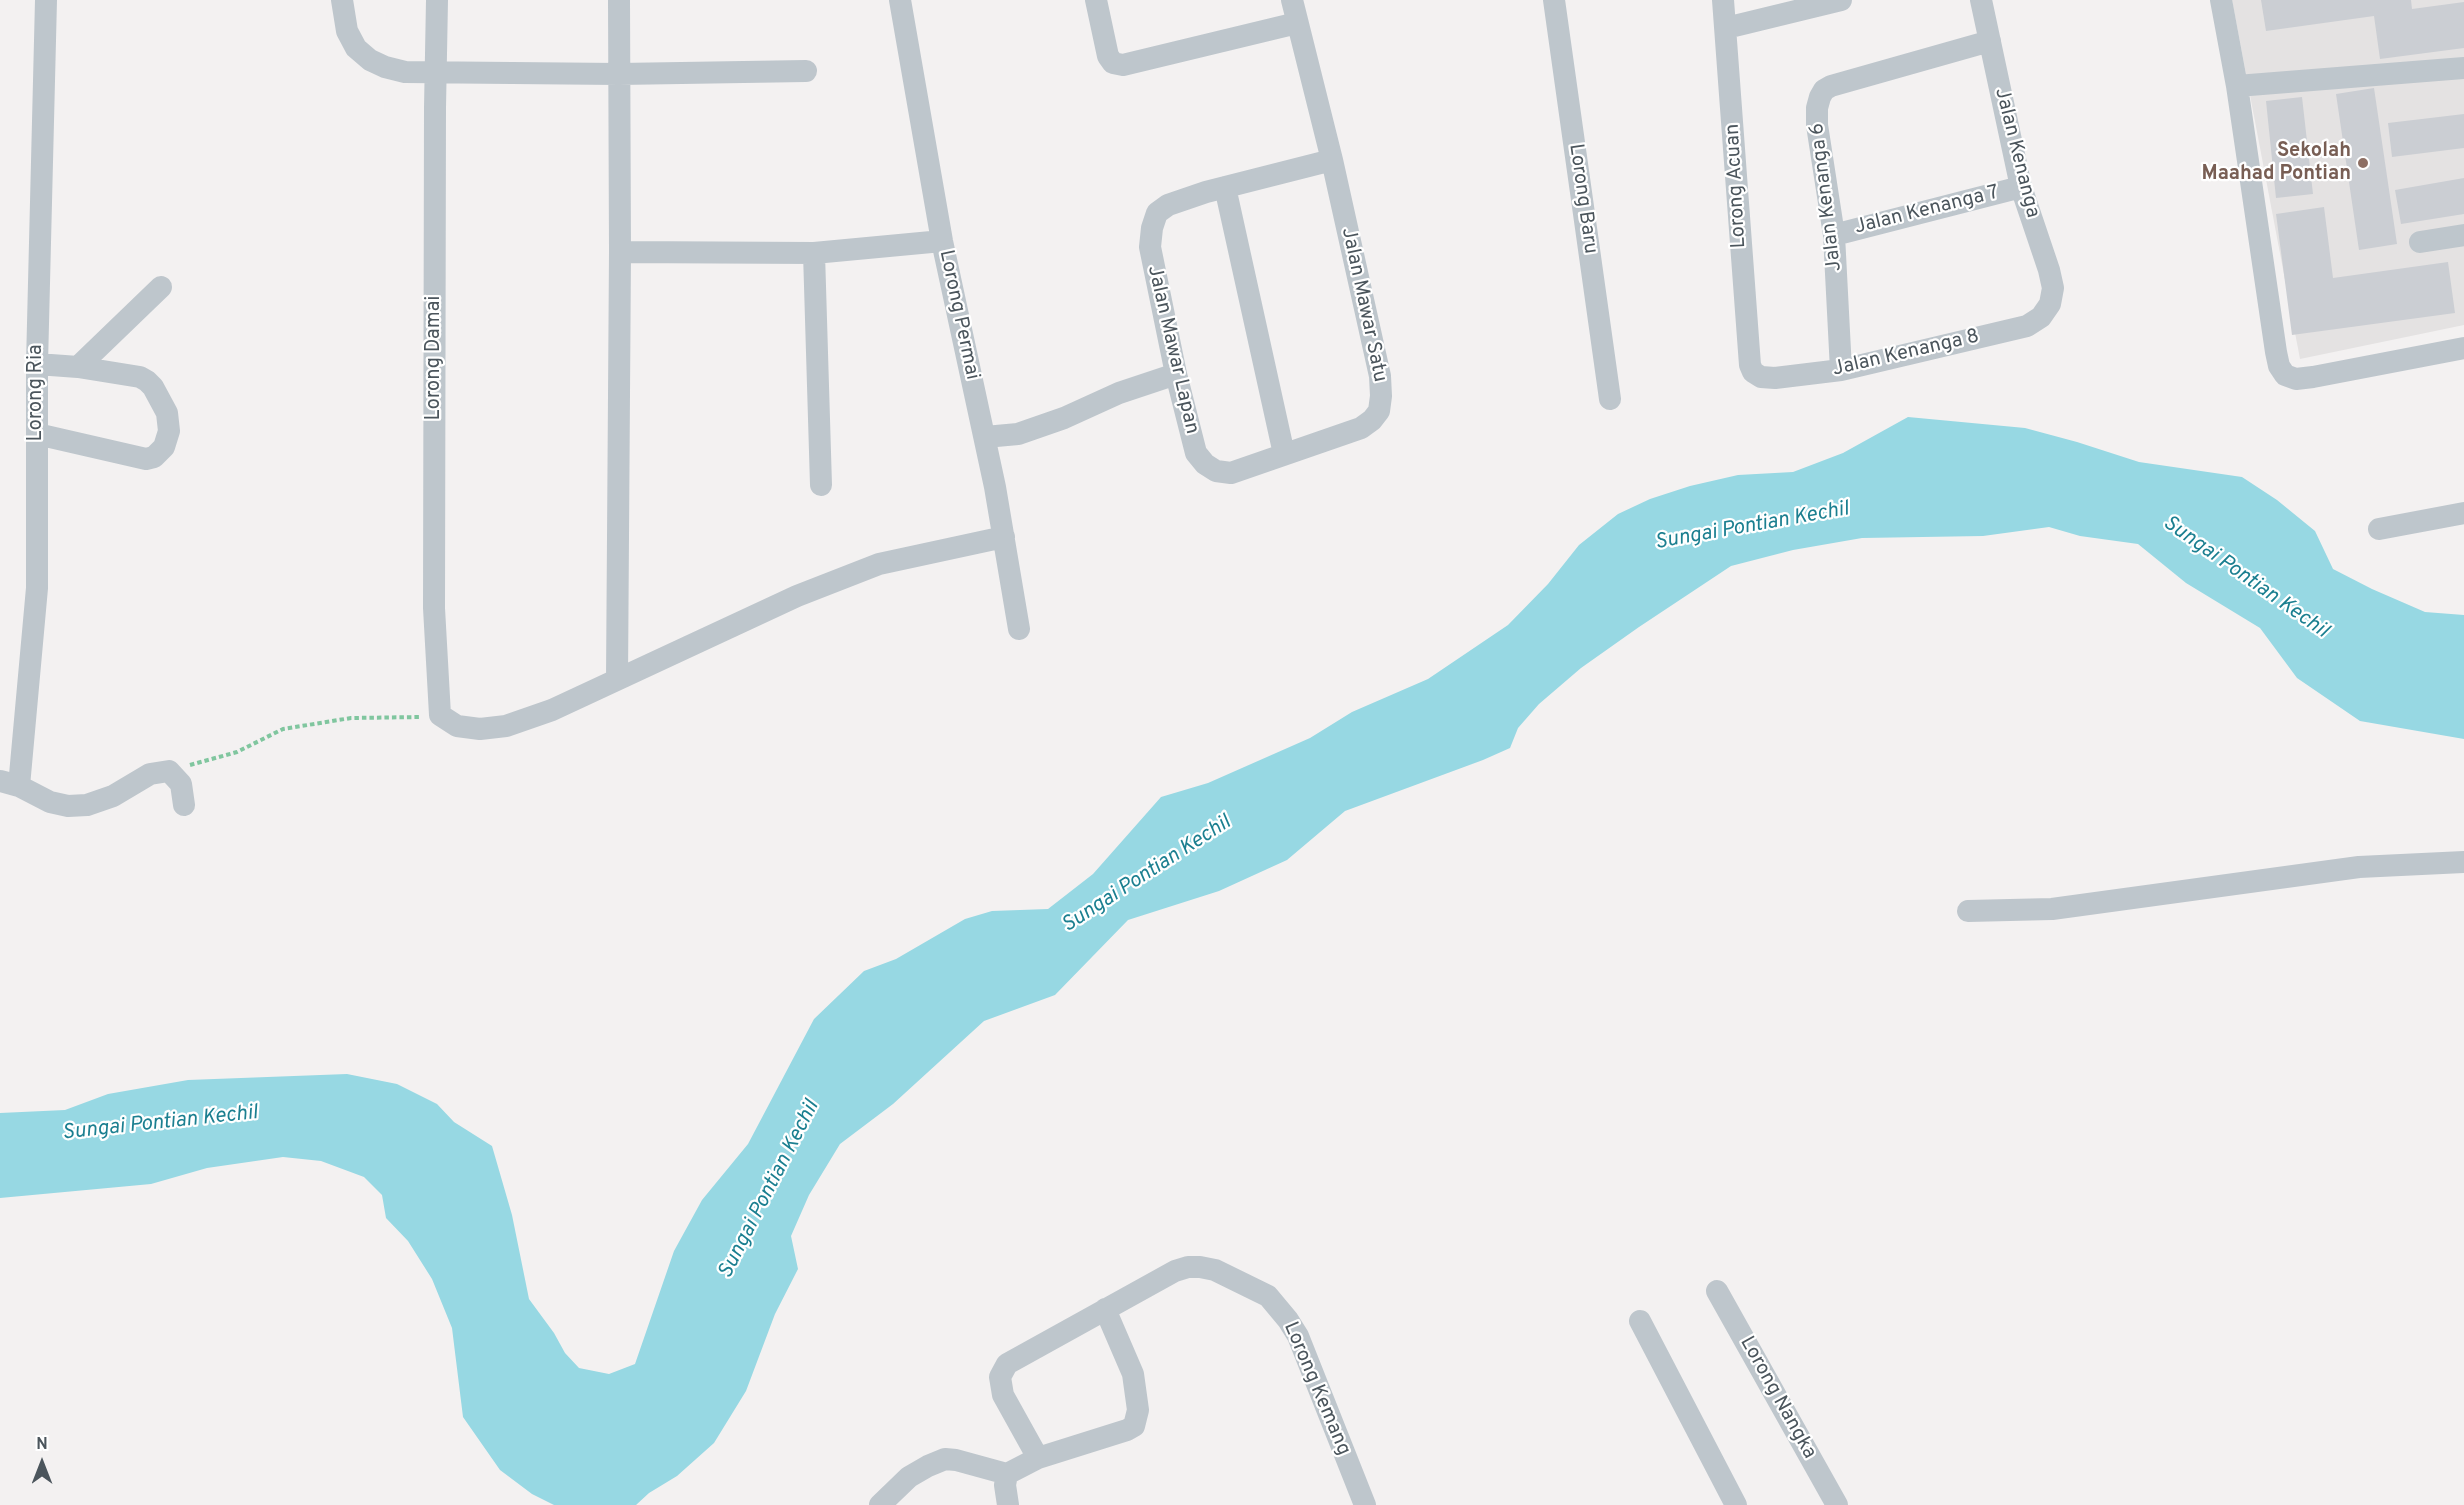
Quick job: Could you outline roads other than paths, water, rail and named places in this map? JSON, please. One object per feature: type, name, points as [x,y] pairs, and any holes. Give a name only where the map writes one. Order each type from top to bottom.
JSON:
[{"type":"street","name":"Lorong Ria","points":[[10,784],[37,588],[37,364],[46,0]]},
{"type":"street","name":"Lorong Damai","points":[[437,0],[434,609],[440,715],[457,726],[480,729],[506,726],[552,710],[616,679]]},
{"type":"street","points":[[619,0],[620,252],[616,679],[797,596],[879,564],[1004,537]]},
{"type":"street","name":"Lorong Permai","points":[[900,0],[942,241],[985,437],[1020,629]]},
{"type":"street","points":[[1096,0],[1108,56],[1113,63],[1123,65],[1297,23]]},
{"type":"street","name":"Jalan Mawar Satu","points":[[1196,453],[1205,464],[1216,471],[1231,473],[1360,428],[1372,420],[1379,411],[1380,376],[1332,160],[1292,0]]},
{"type":"street","name":"Lorong Baru","points":[[1554,0],[1610,399]]},
{"type":"street","name":"Lorong Acuan","points":[[1723,0],[1749,354],[1753,372]]},
{"type":"street","points":[[1726,28],[1841,0]]},
{"type":"street","name":"Jalan Kenanga","points":[[1981,0],[2021,187],[2049,270],[2053,288],[2050,304]]},
{"type":"street","points":[[2221,0],[2237,86],[2276,352],[2279,366],[2285,375],[2296,379],[2313,377],[2464,348]]},
{"type":"street","points":[[342,7],[347,31],[356,48],[370,60],[405,72],[619,74],[806,71]]},
{"type":"street","name":"Jalan Kenanga 6","points":[[1841,370],[1834,235],[1817,125],[1817,108],[1824,90],[1990,41]]},
{"type":"street","points":[[2237,86],[2464,68]]},
{"type":"street","points":[[1284,454],[1225,187],[1332,160]]},
{"type":"street","name":"Jalan Mawar Lapan","points":[[1196,453],[1176,374],[1149,248],[1157,213],[1168,205],[1225,187]]},
{"type":"street","name":"Jalan Kenanga 7","points":[[1834,235],[2021,187]]},
{"type":"street","points":[[2420,242],[2464,235]]},
{"type":"street","points":[[620,252],[814,253],[942,241]]},
{"type":"street","points":[[814,253],[821,485]]},
{"type":"street","points":[[78,367],[161,287]]},
{"type":"street","name":"Jalan Kenanga 8","points":[[1753,372],[1761,377],[1775,378],[1841,370],[2027,326],[2041,317],[2050,304]]},
{"type":"street","points":[[37,364],[78,367],[140,377],[153,387],[167,413],[169,431],[164,447],[154,457],[146,459],[37,434]]},
{"type":"street","points":[[985,437],[1018,434],[1064,418],[1119,393],[1176,374]]},
{"type":"street","points":[[2379,529],[2464,513]]},
{"type":"street","points":[[10,784],[50,802],[68,806],[87,805],[113,796],[150,774],[169,771],[181,784],[184,805]]},
{"type":"street","points":[[1968,911],[2052,909],[2359,867],[2464,862]]},
{"type":"street","name":"Lorong Kemang","points":[[1038,1458],[1003,1395],[1000,1385],[1002,1371],[1007,1364],[1175,1271],[1188,1267],[1215,1270],[1268,1296],[1298,1336],[1365,1505]]},
{"type":"street","name":"Lorong Nangka","points":[[1717,1291],[1837,1505]]},
{"type":"street","points":[[880,1505],[909,1477],[945,1459],[1007,1474],[1038,1458],[1134,1426],[1138,1410],[1133,1374],[1105,1309]]},
{"type":"street","points":[[1640,1321],[1736,1505]]},
{"type":"street","points":[[1007,1474],[1005,1485],[1008,1505]]},
{"type":"water","name":"Sungai Pontian Kechil","points":[[1908,417],[2025,428],[2139,462],[2242,477],[2277,500],[2315,531],[2333,569],[2425,612],[2464,615],[2464,739],[2360,721],[2297,678],[2260,628],[2186,583],[2138,544],[2080,536],[2049,527],[1983,536],[1862,538],[1793,550],[1731,566],[1581,668],[1539,704],[1518,728],[1510,748],[1345,811],[1287,860],[1219,891],[1128,920],[1055,995],[984,1021],[893,1104],[840,1144],[809,1195],[791,1236],[798,1269],[775,1314],[746,1391],[714,1443],[677,1476],[649,1493],[636,1505],[554,1505],[532,1494],[500,1470],[463,1417],[452,1328],[432,1279],[408,1241],[386,1218],[382,1195],[364,1177],[321,1161],[283,1157],[207,1168],[151,1184],[0,1198],[0,1113],[65,1110],[108,1094],[188,1080],[347,1074],[397,1084],[437,1104],[454,1122],[492,1146],[512,1215],[529,1299],[554,1333],[565,1353],[579,1368],[609,1374],[635,1364],[674,1251],[702,1200],[748,1144],[814,1019],[864,971],[896,959],[965,919],[992,911],[1048,909],[1093,874],[1161,797],[1208,783],[1310,738],[1352,712],[1428,679],[1508,625],[1548,584],[1579,545],[1618,514],[1650,499],[1690,486],[1738,475],[1793,472],[1843,453]]},
{"type":"place","name":"Sekolah Maahad Pontian","points":[[2363,163]]}]
